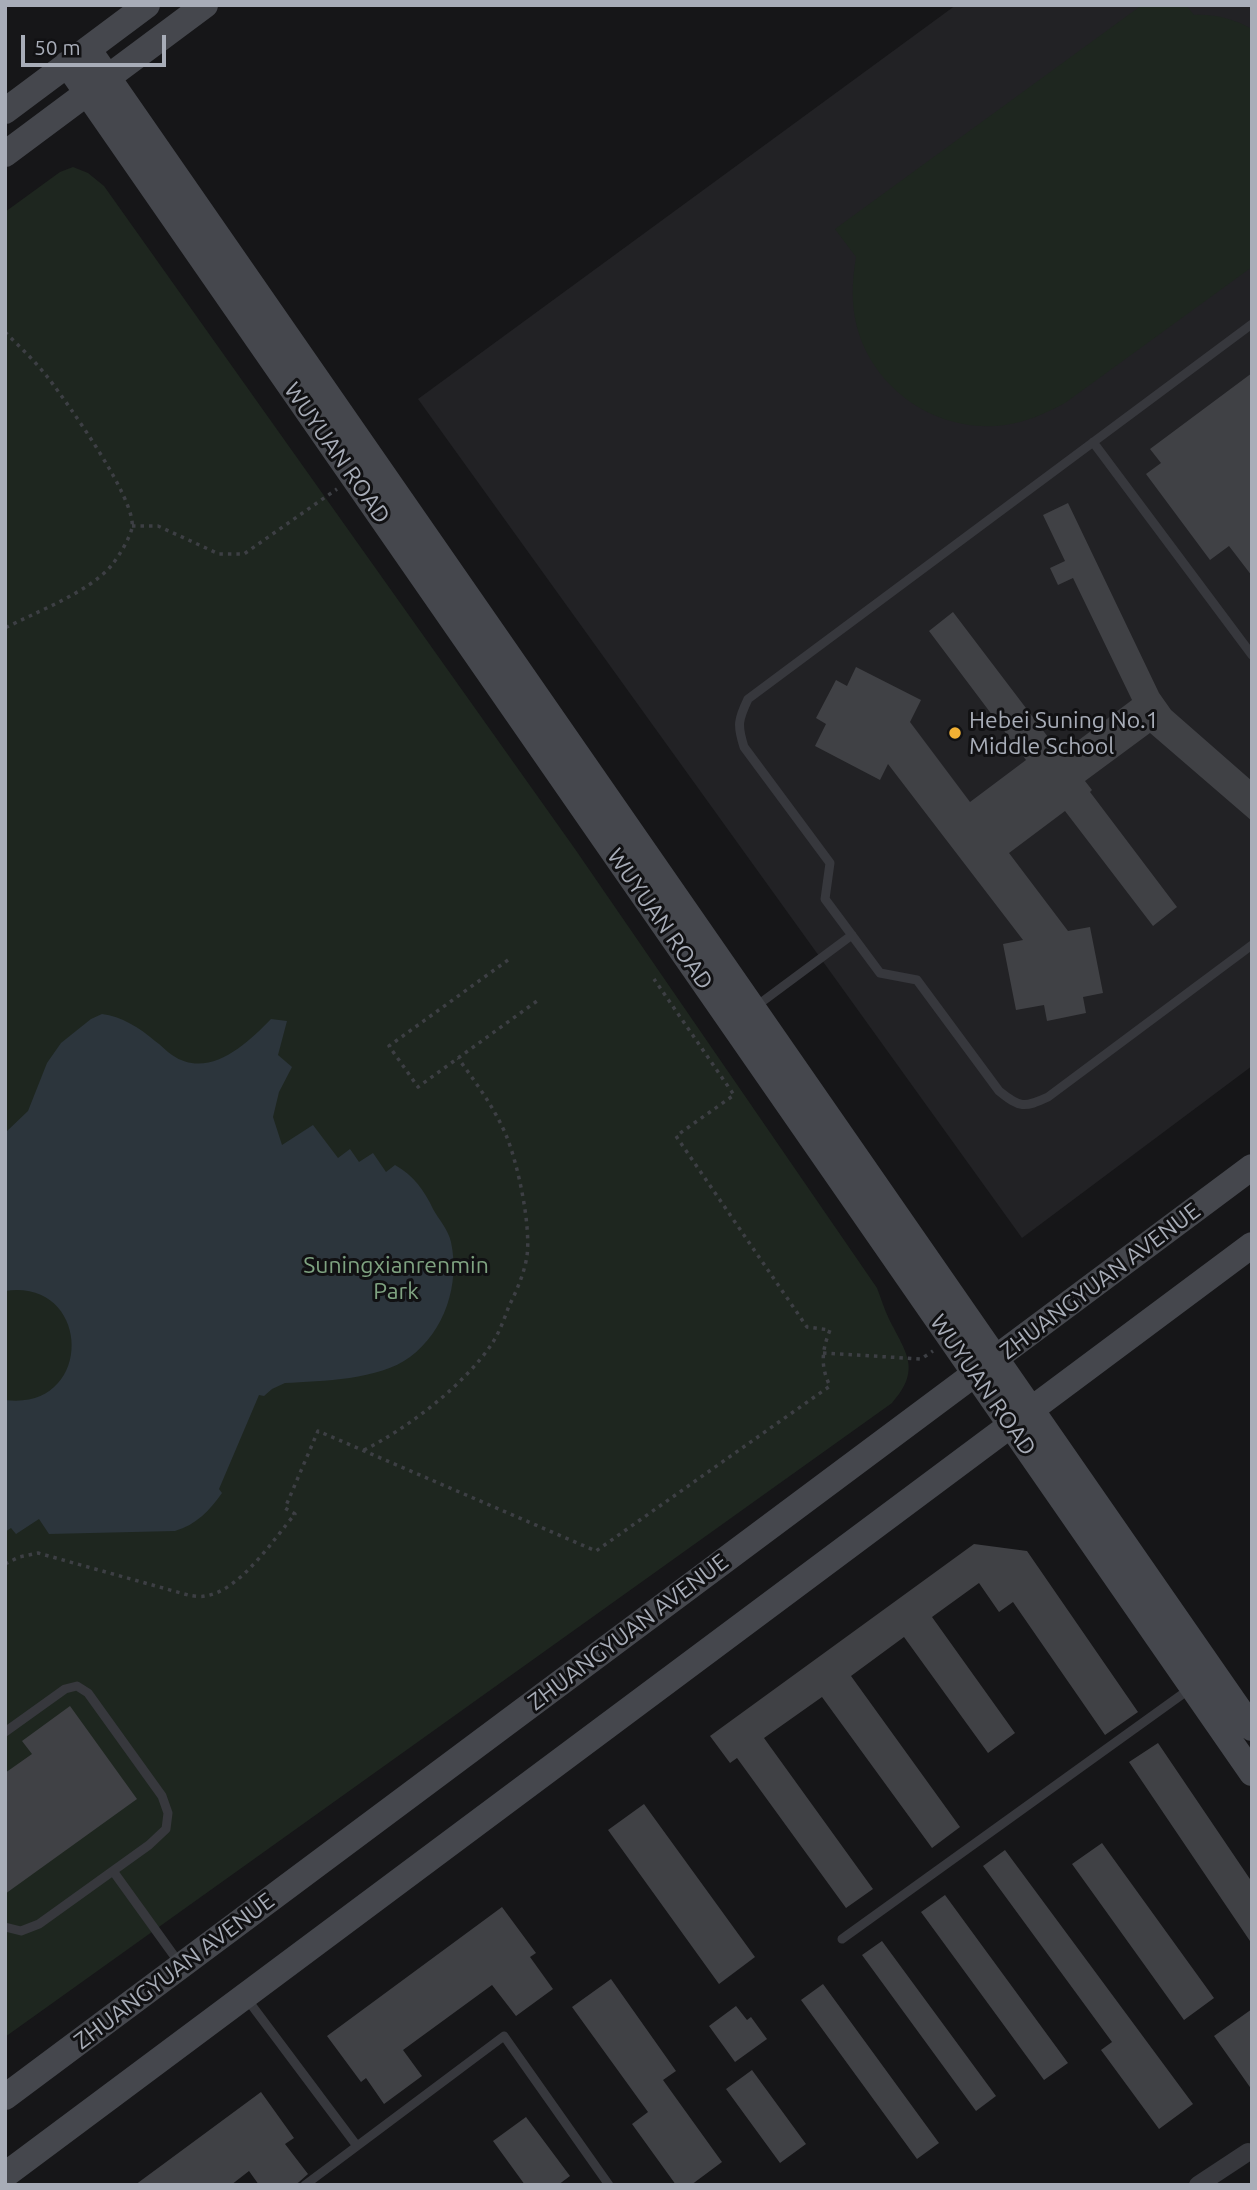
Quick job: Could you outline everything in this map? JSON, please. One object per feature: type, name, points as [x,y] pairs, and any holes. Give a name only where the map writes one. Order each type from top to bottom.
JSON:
[{"type":"main road","points":[[5,111],[147,5]]},
{"type":"main road","points":[[5,154],[205,5]]},
{"type":"main road","name":"WUYUAN ROAD","points":[[78,56],[754,1008],[985,1366],[1252,1728]]},
{"type":"main road","name":"WUYUAN ROAD","points":[[98,85],[354,477],[951,1339],[985,1366]]},
{"type":"main road","name":"ZHUANGYUAN AVENUE","points":[[5,2097],[1252,1167]]},
{"type":"main road","points":[[5,2175],[1252,1245]]},
{"type":"main road","name":"WUYUAN ROAD","points":[[1021,1417],[1192,1688],[1252,1773]]},
{"type":"street","points":[[1198,2185],[1248,2152]]},
{"type":"lane","points":[[1252,324],[748,699],[738,729],[744,747],[830,863],[825,899],[880,973],[917,980],[999,1091],[1014,1103],[1028,1106],[1048,1097],[1252,945]]},
{"type":"lane","points":[[1093,442],[1252,655]]},
{"type":"lane","points":[[1242,643],[1252,636]]},
{"type":"lane","points":[[754,1008],[852,935]]},
{"type":"lane","points":[[5,1732],[65,1689],[78,1686],[88,1693],[162,1796],[168,1813],[166,1829],[149,1845],[39,1924],[21,1931],[5,1927]]},
{"type":"lane","points":[[842,1939],[1192,1688]]},
{"type":"lane","points":[[113,1871],[181,1966]]},
{"type":"lane","points":[[245,1996],[357,2146]]},
{"type":"lane","points":[[305,2185],[504,2036],[609,2185]]},
{"type":"path","points":[[5,332],[48,378],[77,420],[125,498],[132,527],[111,565],[96,580],[5,628]]},
{"type":"path","points":[[132,527],[158,526],[219,554],[244,554],[354,477]]},
{"type":"path","points":[[508,960],[388,1046],[418,1087],[537,1001]]},
{"type":"path","points":[[5,1564],[19,1557],[38,1553],[188,1595],[205,1596],[221,1590],[242,1576],[295,1514],[285,1508],[318,1431],[596,1550],[830,1386],[824,1374],[823,1353],[830,1330],[807,1327],[676,1136],[734,1095],[654,979]]},
{"type":"path","points":[[362,1450],[419,1415],[475,1366],[493,1343],[521,1281],[527,1254],[525,1215],[507,1136],[488,1100],[458,1058]]},
{"type":"path","points":[[823,1353],[921,1359],[951,1339]]},
{"type":"shaded area","name":"Hebei Suning No.1 Middle School","points":[[956,5],[1252,5],[1252,1066],[1022,1238],[418,399]]},
{"type":"shaded area","points":[[102,1014],[130,1023],[172,1055],[186,1062],[199,1064],[226,1056],[250,1039],[271,1019],[287,1021],[278,1055],[292,1067],[279,1092],[273,1117],[282,1145],[313,1125],[338,1158],[350,1149],[359,1162],[373,1153],[386,1172],[395,1165],[408,1174],[422,1190],[450,1237],[453,1258],[451,1290],[441,1320],[432,1334],[410,1357],[397,1365],[350,1378],[285,1383],[264,1396],[259,1395],[219,1489],[222,1493],[207,1511],[190,1525],[175,1531],[49,1534],[39,1519],[16,1534],[11,1528],[5,1532],[5,1400],[34,1398],[55,1386],[68,1367],[72,1345],[67,1323],[55,1304],[34,1292],[5,1291],[5,1133],[28,1111],[47,1063],[61,1043],[91,1019]]},
{"type":"green space","points":[[1142,5],[1186,5],[1194,15],[1224,18],[1252,29],[1252,267],[1065,403],[1051,410],[1005,425],[980,426],[934,415],[894,389],[878,371],[866,350],[854,310],[856,257],[835,229]]},
{"type":"green space","name":"Suningxianrenmin Park","points":[[73,167],[88,173],[104,186],[575,849],[877,1288],[905,1352],[909,1370],[907,1380],[892,1403],[5,2037],[5,212],[60,172]]},
{"type":"building","points":[[1252,373],[1252,576],[1229,546],[1210,560],[1146,474],[1161,463],[1150,449]]},
{"type":"building","points":[[1068,503],[1159,693],[1171,710],[1252,781],[1252,821],[1150,733],[1085,781],[1092,790],[1090,792],[1177,907],[1153,926],[1065,811],[1009,853],[1068,931],[1090,927],[1103,993],[1083,997],[1086,1013],[1047,1021],[1044,1005],[1016,1010],[1003,944],[1023,940],[888,764],[880,780],[815,746],[826,724],[816,718],[836,680],[847,686],[856,667],[921,700],[910,722],[970,802],[1026,760],[929,631],[953,612],[1051,741],[1053,739],[1063,752],[1132,700],[1073,578],[1058,585],[1050,568],[1065,561],[1043,515]]},
{"type":"building","points":[[974,1544],[1027,1551],[1138,1712],[1105,1735],[1013,1602],[999,1612],[979,1583],[932,1617],[1015,1733],[988,1753],[904,1637],[851,1676],[960,1827],[932,1848],[822,1697],[764,1738],[873,1889],[846,1908],[737,1758],[730,1763],[710,1736]]},
{"type":"building","points":[[70,1706],[137,1799],[5,1894],[5,1773],[32,1754],[22,1741]]},
{"type":"building","points":[[1158,1743],[1252,1882],[1252,1944],[1129,1762]]},
{"type":"building","points":[[644,1804],[755,1957],[719,1984],[608,1830]]},
{"type":"building","points":[[1102,1843],[1214,1998],[1184,2020],[1072,1864]]},
{"type":"building","points":[[1005,1850],[1193,2104],[1159,2129],[1101,2050],[1112,2042],[983,1866]]},
{"type":"building","points":[[945,1895],[1068,2063],[1044,2080],[921,1912]]},
{"type":"building","points":[[502,1907],[536,1953],[530,1957],[553,1989],[516,2016],[492,1985],[403,2050],[422,2076],[384,2104],[366,2078],[361,2082],[327,2036]]},
{"type":"building","points":[[882,1941],[996,2096],[976,2111],[862,1955]]},
{"type":"building","points":[[611,1979],[676,2071],[663,2080],[722,2162],[691,2185],[676,2185],[632,2124],[648,2112],[572,2007]]},
{"type":"building","points":[[823,1984],[939,2143],[917,2159],[801,2000]]},
{"type":"building","points":[[736,2006],[747,2020],[751,2017],[767,2039],[735,2062],[709,2026]]},
{"type":"building","points":[[1252,2009],[1252,2090],[1214,2036]]},
{"type":"building","points":[[752,2070],[806,2144],[780,2163],[726,2089]]},
{"type":"building","points":[[261,2092],[294,2138],[285,2144],[308,2174],[295,2185],[259,2185],[249,2171],[231,2185],[135,2185]]},
{"type":"building","points":[[526,2117],[570,2176],[558,2185],[525,2185],[493,2141]]},
{"type":"place","name":"Hebei Suning No.1 Middle School","points":[[955,733]]}]
